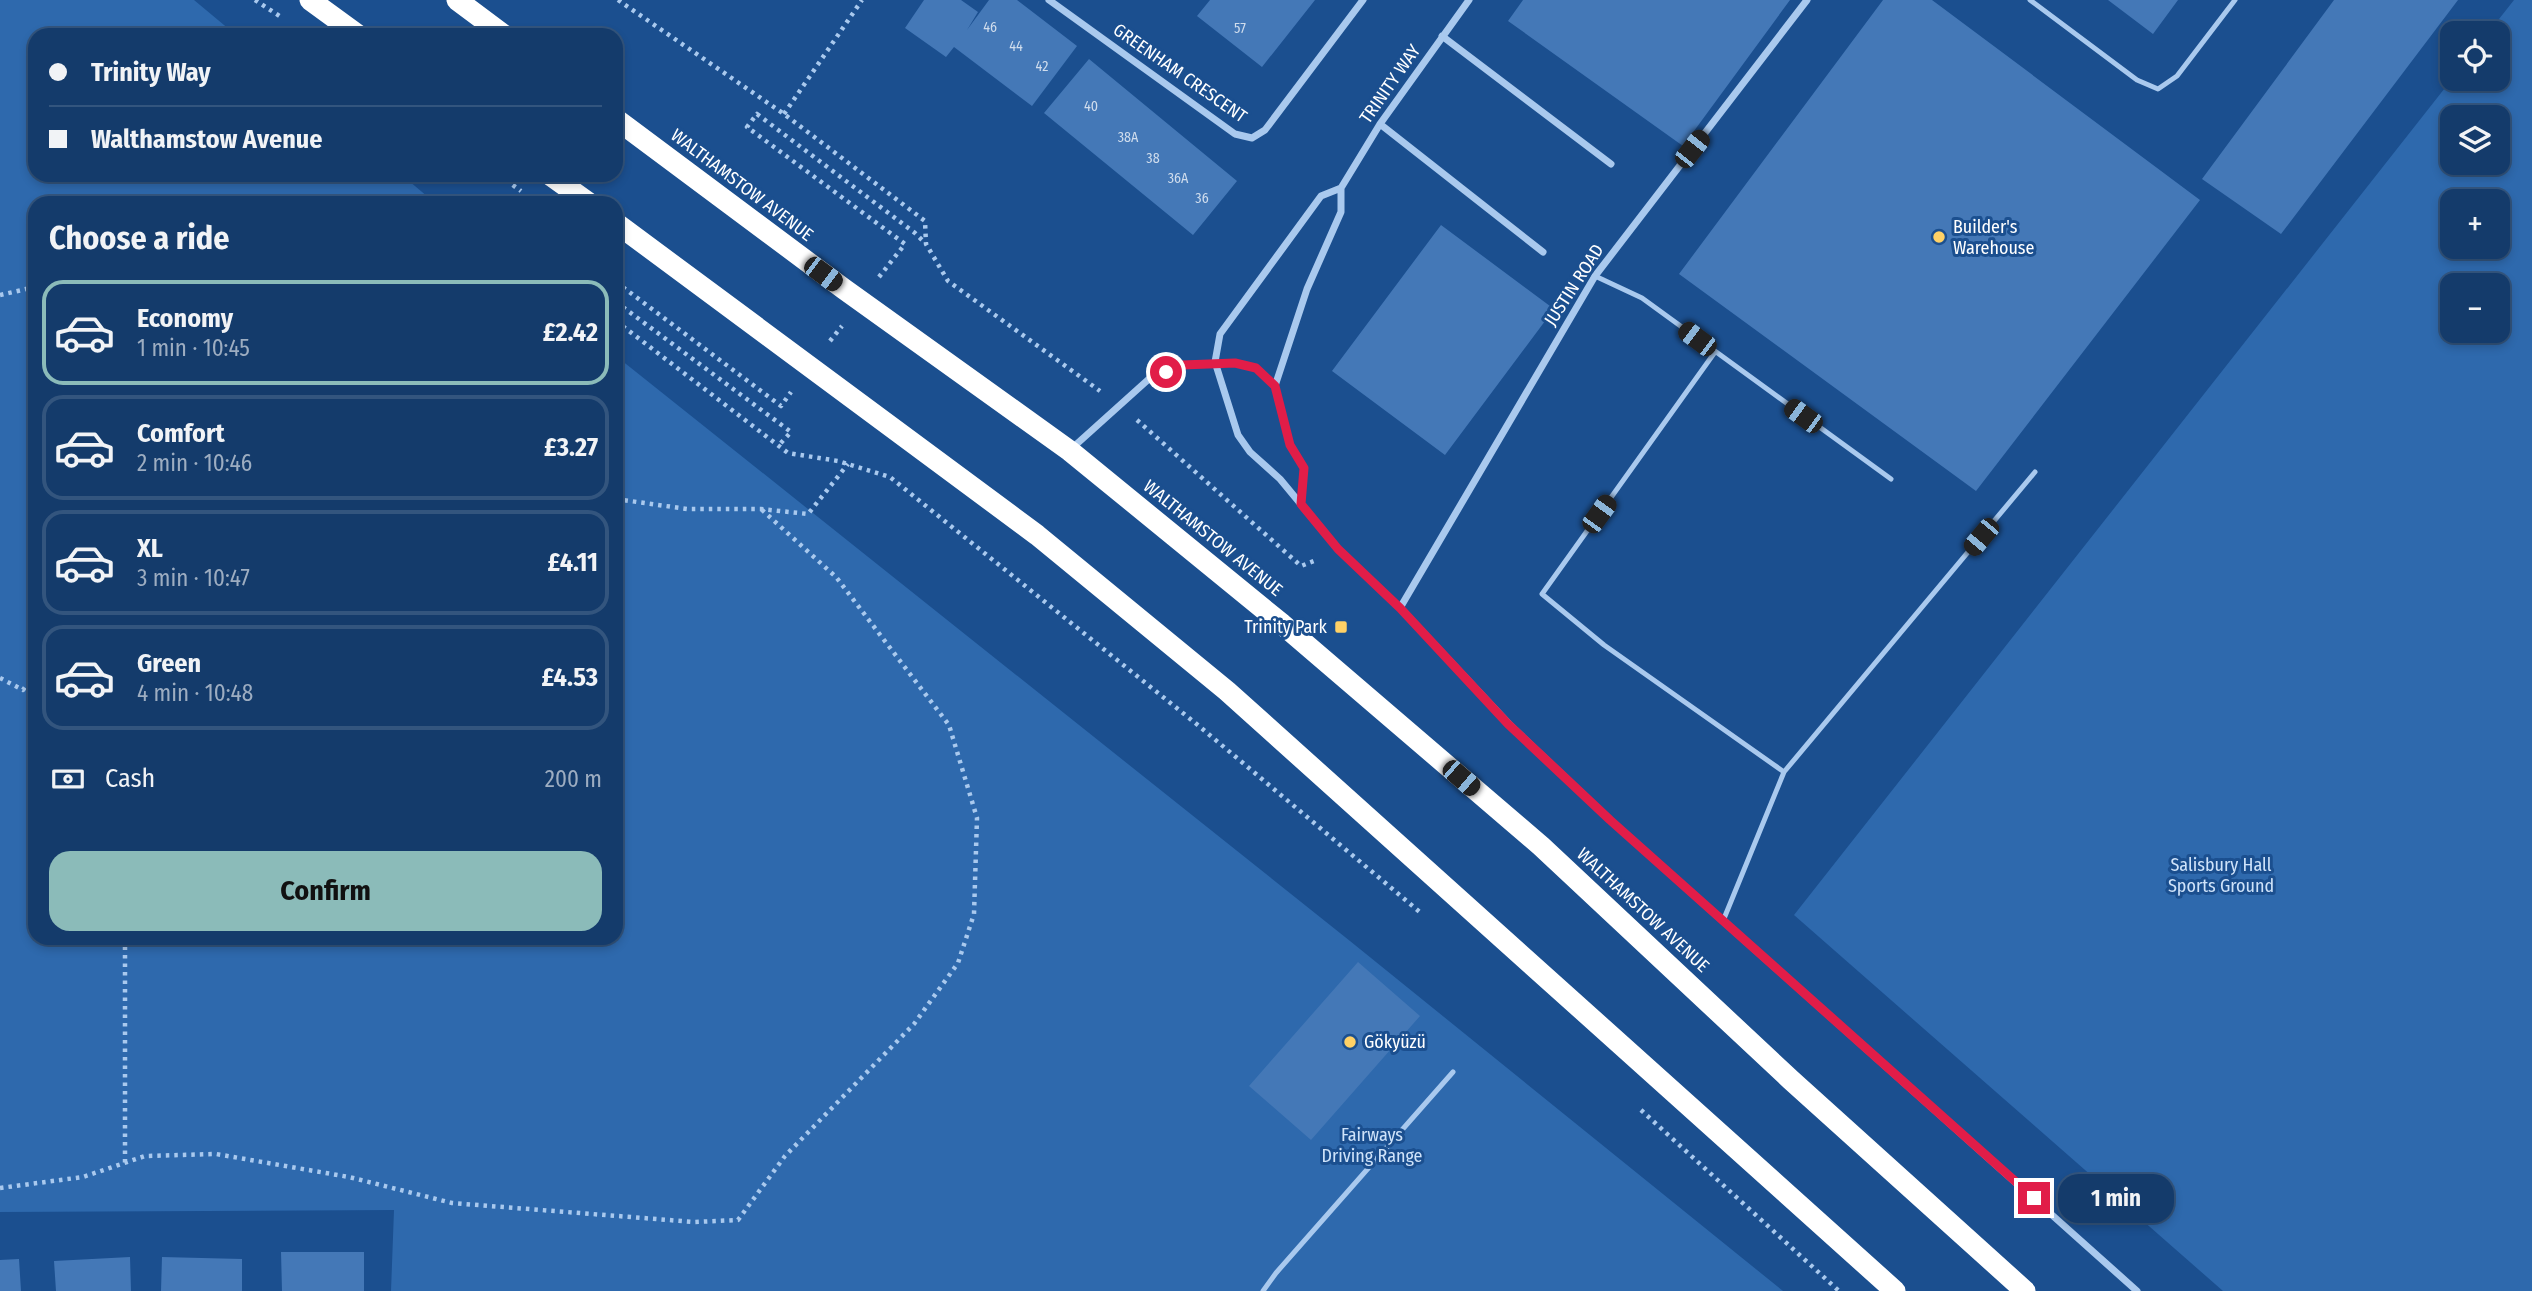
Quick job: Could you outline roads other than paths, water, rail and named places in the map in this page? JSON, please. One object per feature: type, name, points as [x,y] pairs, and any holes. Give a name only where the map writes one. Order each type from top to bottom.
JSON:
[{"type":"highway","points":[[310,0],[348,28]]},
{"type":"highway","points":[[457,0],[495,28]]},
{"type":"highway","name":"WALTHAMSTOW AVENUE","points":[[623,124],[844,289],[1070,451],[1282,624],[1541,846],[1791,1080],[2025,1291]]},
{"type":"highway","points":[[560,182],[579,196]]},
{"type":"highway","points":[[623,228],[1037,535],[1227,691],[1895,1291]]},
{"type":"street","name":"GREENHAM CRESCENT","points":[[1049,0],[1235,134],[1252,138],[1265,130],[1363,0]]},
{"type":"street","name":"TRINITY WAY","points":[[1275,386],[1307,289],[1341,212],[1340,188],[1380,124],[1469,0]]},
{"type":"street","name":"JUSTIN ROAD","points":[[1400,608],[1595,276],[1807,0]]},
{"type":"street","points":[[1442,36],[1611,164]]},
{"type":"street","points":[[1380,124],[1543,251]]},
{"type":"street","name":"TRINITY WAY","points":[[1215,362],[1220,334],[1296,228],[1321,196],[1340,188]]},
{"type":"street","points":[[1215,362],[1238,435],[1250,452],[1280,479],[1338,549],[1400,608],[1508,724],[1610,820],[2137,1291]]},
{"type":"street","points":[[1070,451],[1150,378],[1182,365],[1235,363],[1256,368],[1275,386],[1290,445],[1304,468],[1301,504]]},
{"type":"lane","points":[[2030,0],[2137,80],[2158,89],[2177,76],[2235,0]]},
{"type":"lane","points":[[1595,276],[1642,298],[1891,479]]},
{"type":"lane","points":[[1716,352],[1542,594],[1604,645],[1784,772]]},
{"type":"lane","points":[[1723,921],[1784,772],[2035,472]]},
{"type":"lane","points":[[1263,1291],[1453,1072]]},
{"type":"place","name":"Builder's Warehouse","points":[[1939,237]]},
{"type":"place","name":"Trinity Park","points":[[1341,627]]},
{"type":"place","name":"Gökyüzü","points":[[1350,1042]]},
{"type":"park label","name":"Salisbury Hall Sports Ground","points":[[2221,875]]},
{"type":"park label","name":"Fairways Driving Range","points":[[1372,1145]]}]
